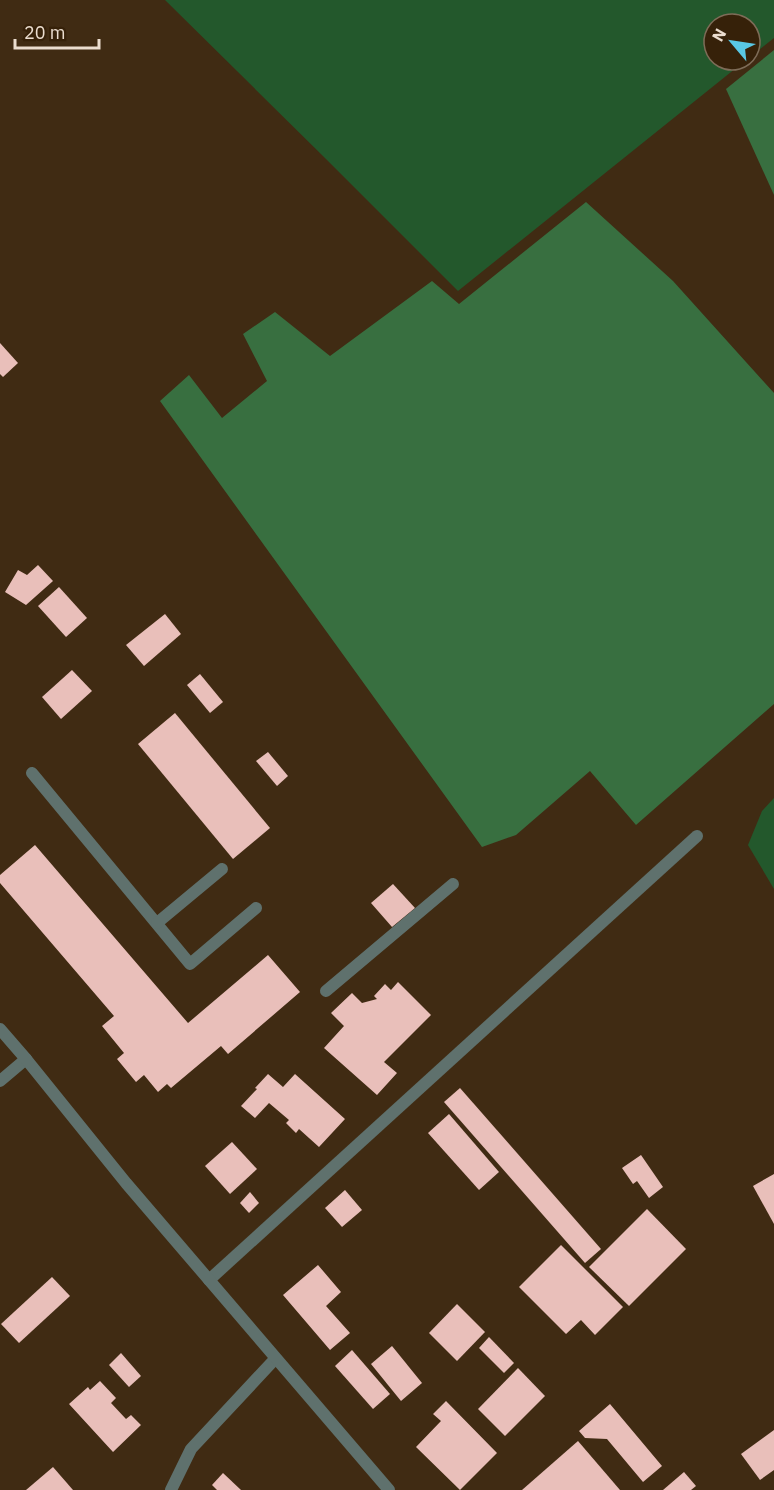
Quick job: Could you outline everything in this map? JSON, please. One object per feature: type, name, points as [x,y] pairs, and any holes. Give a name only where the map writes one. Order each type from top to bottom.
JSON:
[{"type":"street","points":[[32,773],[190,964],[256,909]]},
{"type":"street","points":[[209,1280],[697,836]]},
{"type":"street","points":[[157,923],[222,869]]},
{"type":"street","points":[[326,991],[453,884]]},
{"type":"street","points":[[0,1029],[126,1183],[389,1490]]},
{"type":"street","points":[[0,1081],[26,1059]]},
{"type":"street","points":[[171,1490],[191,1449],[275,1359]]},
{"type":"green space","points":[[165,0],[774,0],[774,38],[762,48],[762,12],[702,12],[702,72],[731,72],[458,291]]},
{"type":"green space","points":[[774,50],[774,195],[726,89],[747,72],[762,72],[762,60]]},
{"type":"green space","points":[[586,202],[673,281],[774,393],[774,704],[636,825],[590,771],[516,835],[482,847],[160,401],[189,375],[222,418],[267,381],[243,334],[275,312],[330,356],[432,281],[459,304]]},
{"type":"green space","points":[[774,798],[774,889],[748,845],[762,811]]},
{"type":"building","points":[[0,343],[18,363],[3,377],[0,374]]},
{"type":"building","points":[[38,565],[53,581],[26,605],[5,592],[18,570],[27,575]]},
{"type":"building","points":[[59,587],[87,618],[66,637],[38,606]]},
{"type":"building","points":[[165,614],[181,634],[144,666],[126,645]]},
{"type":"building","points":[[72,670],[92,691],[61,719],[42,697]]},
{"type":"building","points":[[200,674],[223,702],[210,713],[187,685]]},
{"type":"building","points":[[175,713],[270,828],[233,859],[138,744]]},
{"type":"building","points":[[268,752],[288,776],[277,786],[256,761]]},
{"type":"building","points":[[35,845],[188,1023],[268,955],[300,992],[228,1054],[221,1046],[171,1088],[167,1084],[158,1092],[144,1075],[136,1082],[117,1059],[124,1053],[102,1026],[114,1016],[0,883],[0,875]]},
{"type":"building","points":[[393,884],[415,908],[392,927],[371,903]]},
{"type":"building","points":[[398,982],[431,1015],[384,1062],[397,1073],[377,1095],[324,1048],[344,1026],[331,1013],[352,993],[362,1003],[377,999],[374,996],[385,984],[391,990]]},
{"type":"building","points":[[268,1074],[283,1087],[295,1074],[345,1119],[319,1147],[299,1129],[296,1133],[286,1123],[289,1120],[269,1103],[255,1118],[241,1106]]},
{"type":"building","points":[[460,1088],[601,1249],[585,1263],[444,1102]]},
{"type":"building","points":[[449,1114],[499,1172],[479,1190],[428,1133]]},
{"type":"building","points":[[232,1142],[257,1169],[230,1194],[205,1166]]},
{"type":"building","points":[[641,1155],[663,1187],[649,1198],[637,1181],[633,1184],[622,1168]]},
{"type":"building","points":[[774,1174],[774,1224],[753,1186]]},
{"type":"building","points":[[345,1190],[362,1210],[342,1227],[325,1208]]},
{"type":"building","points":[[250,1192],[259,1203],[249,1213],[240,1203]]},
{"type":"building","points":[[647,1209],[686,1249],[629,1306],[589,1267]]},
{"type":"building","points":[[561,1245],[623,1307],[595,1335],[581,1320],[566,1334],[519,1287]]},
{"type":"building","points":[[318,1265],[341,1292],[326,1306],[350,1333],[330,1350],[283,1295]]},
{"type":"building","points":[[52,1277],[70,1296],[19,1343],[1,1324]]},
{"type":"building","points":[[457,1304],[485,1332],[457,1361],[429,1333]]},
{"type":"building","points":[[489,1337],[514,1363],[504,1373],[479,1348]]},
{"type":"building","points":[[392,1346],[422,1383],[401,1401],[371,1364]]},
{"type":"building","points":[[352,1350],[390,1394],[373,1409],[335,1366]]},
{"type":"building","points":[[121,1353],[141,1376],[129,1387],[109,1365]]},
{"type":"building","points":[[518,1368],[545,1396],[505,1436],[478,1409]]},
{"type":"building","points":[[100,1381],[116,1398],[111,1403],[126,1419],[131,1415],[141,1425],[113,1452],[69,1404],[88,1387],[90,1390]]},
{"type":"building","points":[[446,1401],[497,1453],[460,1490],[416,1447],[441,1421],[433,1414]]},
{"type":"building","points":[[610,1404],[662,1466],[643,1482],[607,1439],[585,1438],[579,1431]]},
{"type":"building","points":[[774,1430],[774,1470],[760,1480],[741,1454]]},
{"type":"building","points":[[578,1441],[620,1490],[522,1490]]},
{"type":"building","points":[[53,1467],[73,1490],[26,1490]]},
{"type":"building","points":[[684,1472],[696,1486],[691,1490],[663,1490]]},
{"type":"building","points":[[223,1473],[241,1490],[217,1490],[212,1485]]}]
